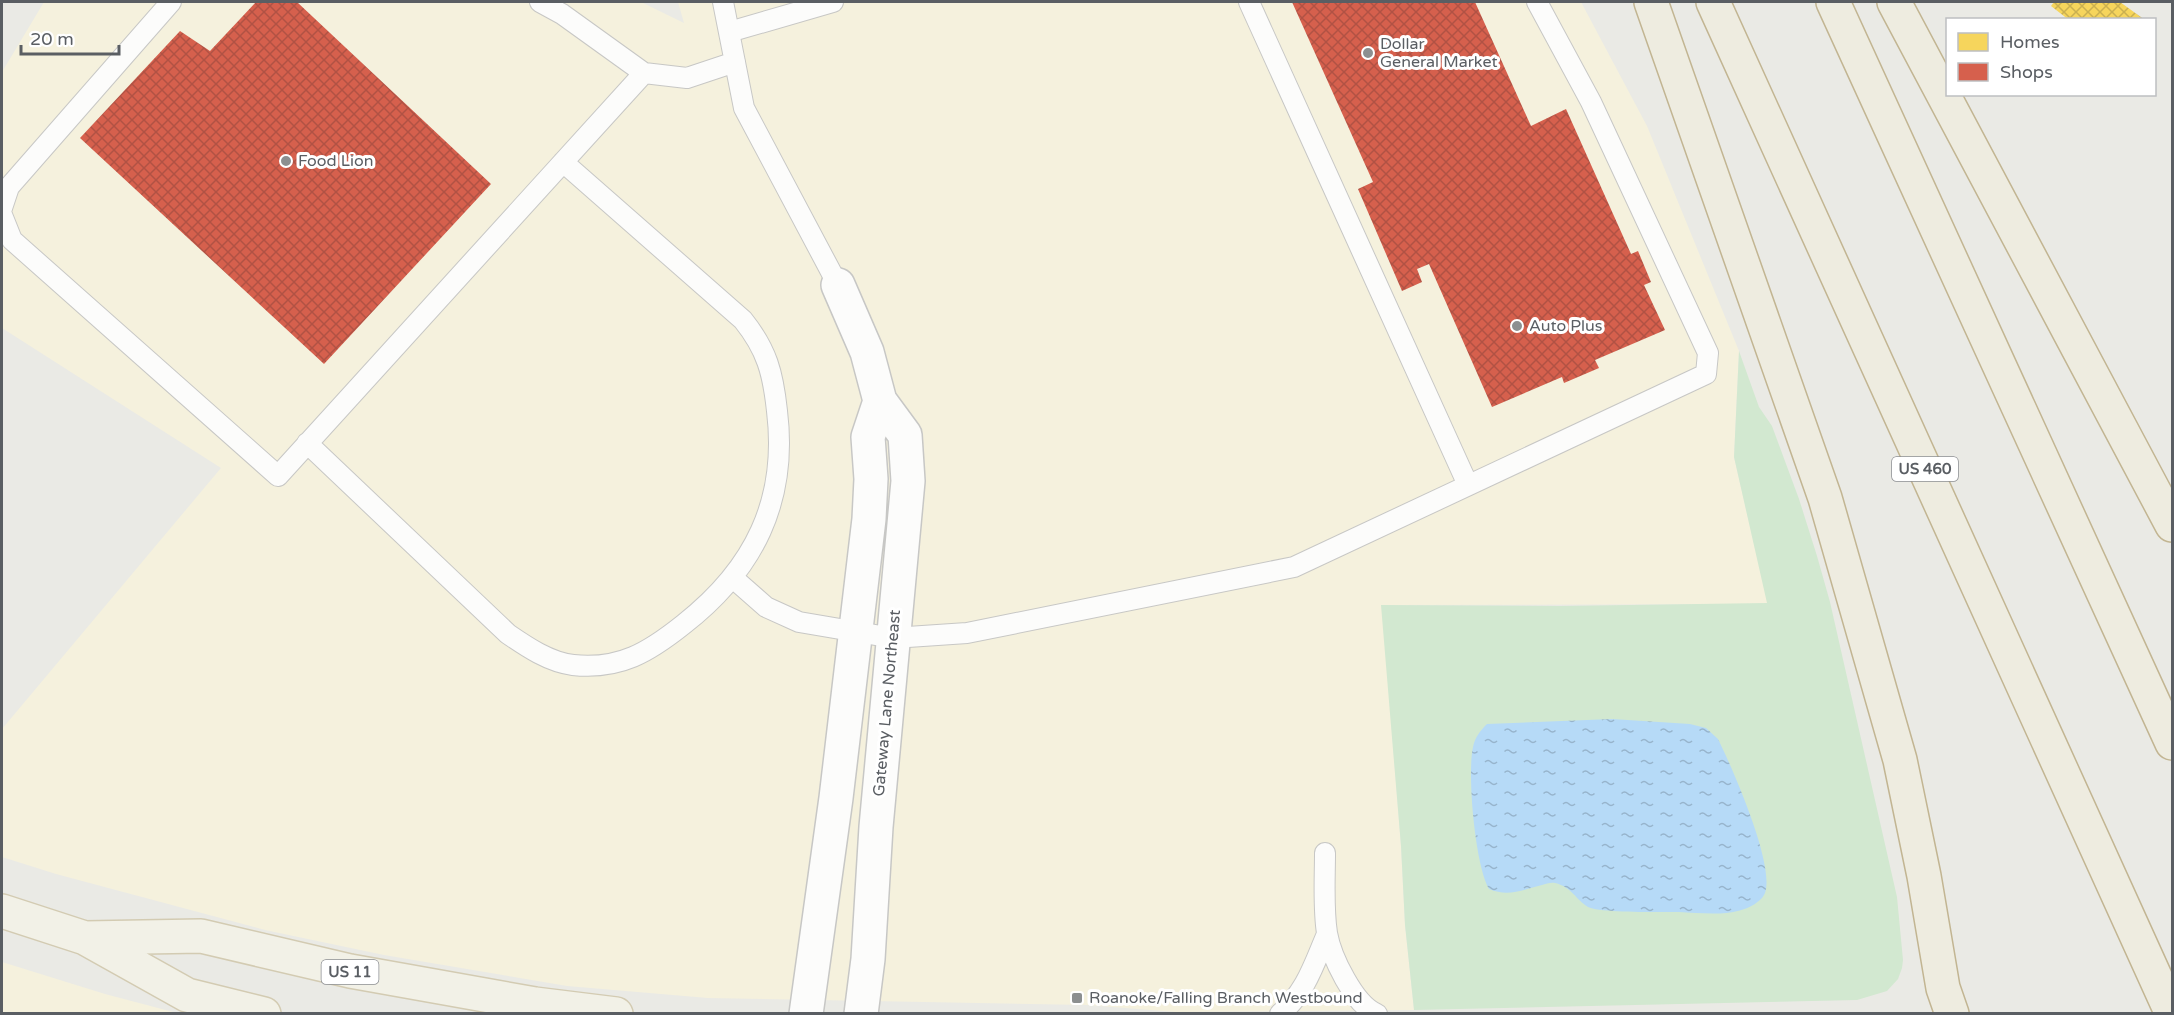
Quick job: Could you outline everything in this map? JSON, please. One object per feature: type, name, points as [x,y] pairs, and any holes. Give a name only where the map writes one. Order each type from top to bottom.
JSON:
[{"type":"highway","points":[[1651,2],[1825,498],[1900,760],[1924,876],[1943,988],[1952,1014]]},
{"type":"highway","name":"US 460","points":[[1713,2],[2172,1014]]},
{"type":"highway","points":[[1833,2],[2172,743]]},
{"type":"highway","points":[[1894,2],[2172,525]]},
{"type":"main road","name":"US 11","points":[[2,911],[85,938],[187,995],[264,1014]]},
{"type":"main road","name":"US 11","points":[[85,938],[201,936],[350,972],[535,1004],[616,1014]]},
{"type":"street","name":"Gateway Lane Northeast","points":[[838,285],[867,352],[880,401],[905,435],[908,481],[876,827],[868,959],[861,1014]]},
{"type":"street","points":[[806,1014],[836,798],[868,519],[871,479],[868,437],[880,401]]},
{"type":"lane","points":[[2,208],[9,186],[171,2]]},
{"type":"lane","points":[[540,2],[562,14],[644,73],[687,78],[735,62]]},
{"type":"lane","points":[[723,2],[744,108],[838,285]]},
{"type":"lane","points":[[729,32],[833,2]]},
{"type":"lane","points":[[1249,2],[1468,485]]},
{"type":"lane","points":[[733,578],[766,607],[799,622],[893,638],[967,633],[1294,567],[1706,374],[1708,353],[1592,102],[1537,2]]},
{"type":"lane","points":[[2,215],[12,240],[278,476],[644,73]]},
{"type":"lane","points":[[307,443],[508,634],[536,653],[571,665],[608,665],[639,656],[665,640],[689,621],[733,578],[752,549],[765,523],[776,491],[780,456],[779,422],[768,360],[757,337],[743,320],[563,162]]},
{"type":"lane","points":[[1325,854],[1327,934],[1353,994],[1370,1011],[1377,1014]]},
{"type":"lane","points":[[1280,1014],[1294,1002],[1308,979],[1327,934]]},
{"type":"shaded area","points":[[44,2],[641,2],[684,23],[678,2],[1581,2],[1647,126],[1739,351],[1734,457],[1768,604],[1382,605],[1405,925],[1414,1010],[1176,1012],[1087,1005],[708,998],[567,986],[384,955],[265,930],[56,874],[2,857],[2,729],[221,468],[2,328],[2,72]]},
{"type":"shaded area","points":[[2,962],[105,994],[177,1013],[2,1013]]},
{"type":"green space","points":[[1739,351],[1759,407],[1772,426],[1799,499],[1830,602],[1897,897],[1903,960],[1898,979],[1887,991],[1857,1000],[1414,1010],[1405,925],[1401,846],[1381,605],[1560,606],[1767,603],[1734,457]]},
{"type":"water","points":[[1612,719],[1690,724],[1706,728],[1718,739],[1752,820],[1765,868],[1766,886],[1762,898],[1754,905],[1734,912],[1711,914],[1618,911],[1588,907],[1566,887],[1555,883],[1509,893],[1489,889],[1476,841],[1472,797],[1471,760],[1475,740],[1480,732],[1487,724]]},
{"type":"building: Homes","points":[[2054,2],[2120,2],[2142,18],[2066,18],[2051,6]]},
{"type":"building: Shops","name":"Food Lion","points":[[256,2],[297,2],[491,184],[324,364],[80,138],[180,31],[210,51]]},
{"type":"building: Shops","points":[[1292,2],[1475,2],[1531,126],[1566,109],[1631,254],[1638,251],[1651,282],[1644,285],[1665,330],[1595,360],[1599,368],[1564,383],[1562,377],[1492,407],[1429,264],[1417,269],[1422,282],[1402,291],[1358,189],[1373,182]]},
{"type":"place","name":"Dollar General Market","points":[[1368,53]]},
{"type":"place","name":"Food Lion","points":[[286,161]]},
{"type":"place","name":"Auto Plus","points":[[1517,326]]},
{"type":"place","name":"Roanoke/Falling Branch Westbound","points":[[1077,998]]}]
